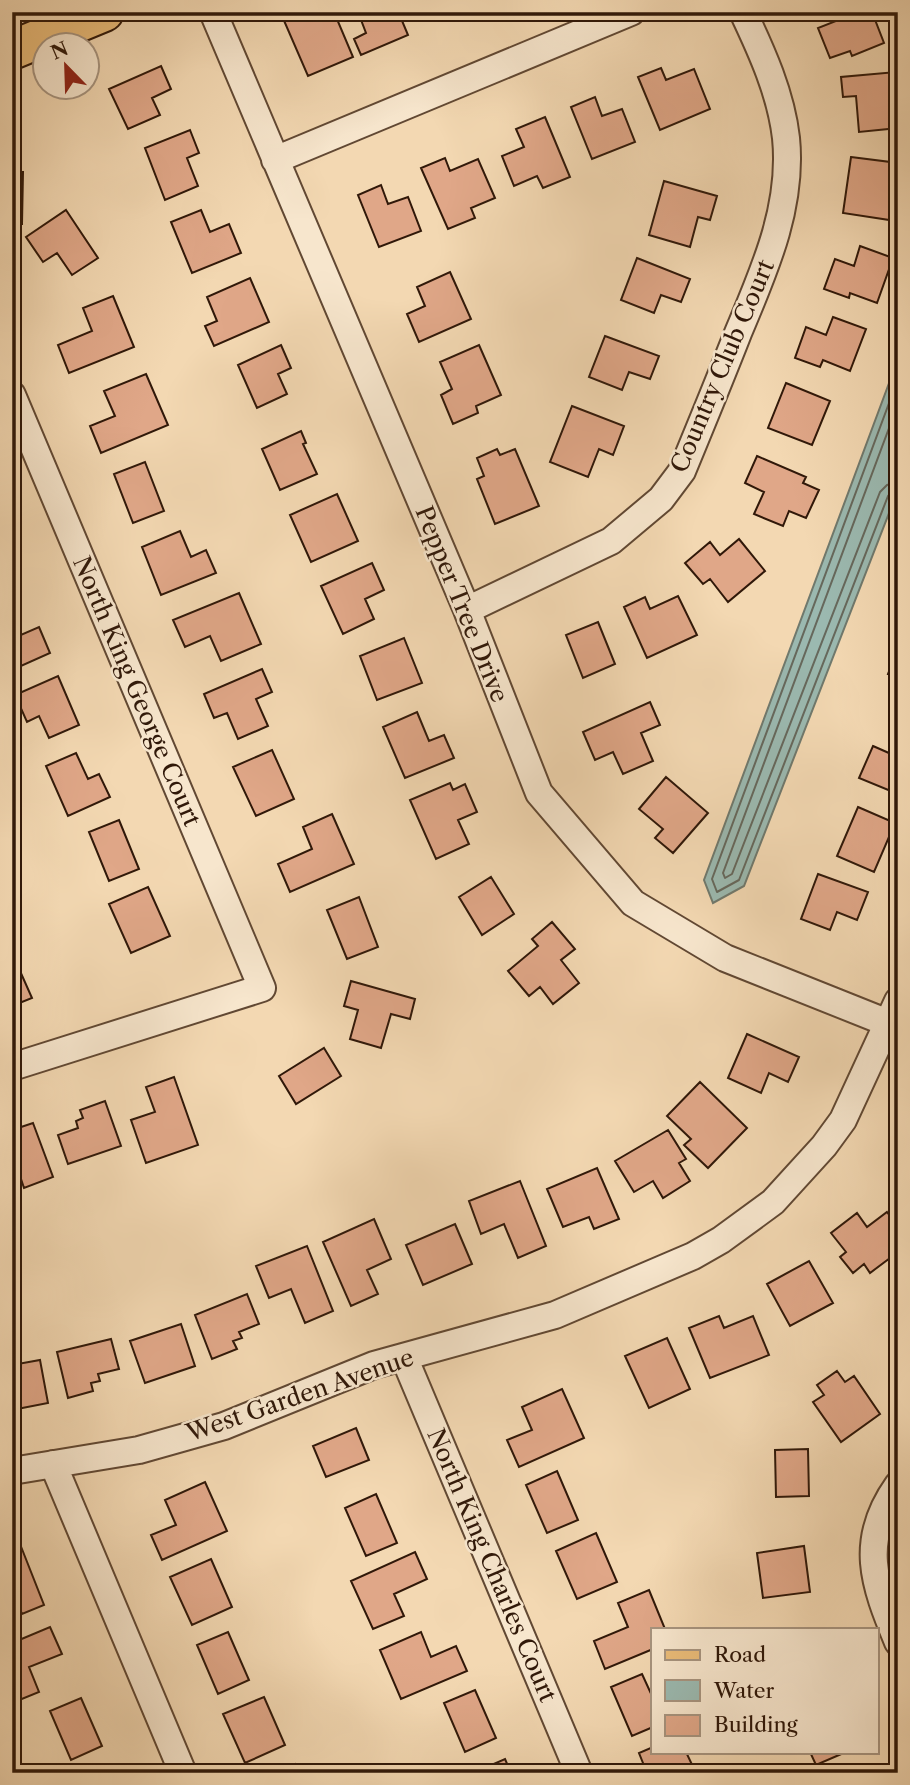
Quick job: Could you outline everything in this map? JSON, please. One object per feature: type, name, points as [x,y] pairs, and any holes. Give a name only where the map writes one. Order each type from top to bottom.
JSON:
[{"type":"main road","points":[[12,50],[104,12]]},
{"type":"street","name":"Pepper Tree Drive","points":[[213,12],[467,610],[539,793],[633,904],[725,958],[895,1017]]},
{"type":"street","points":[[275,160],[631,12]]},
{"type":"street","name":"Country Club Court","points":[[467,610],[611,541],[661,499],[682,471],[765,267],[785,200],[786,148],[782,112],[776,89],[743,12]]},
{"type":"street","name":"North King George Court","points":[[12,395],[262,988],[12,1067]]},
{"type":"street","name":"West Garden Avenue","points":[[12,1471],[139,1450],[224,1426],[374,1365],[519,1326],[585,1303],[692,1256],[721,1240],[773,1202],[800,1175],[843,1121],[895,1017]]},
{"type":"street","name":"North King Charles Court","points":[[404,1357],[579,1773]]},
{"type":"street","points":[[53,1464],[183,1773]]},
{"type":"street","points":[[898,1485],[882,1513],[873,1560],[881,1602],[898,1642]]},
{"type":"water","points":[[898,359],[898,490],[744,886],[713,903],[704,880]]},
{"type":"building","points":[[291,12],[309,12],[311,19],[326,12],[334,12],[353,57],[308,76],[282,16]]},
{"type":"building","points":[[358,12],[409,12],[400,16],[408,35],[361,55],[354,39],[366,33]]},
{"type":"building","points":[[832,12],[872,12],[884,43],[852,56],[850,51],[830,58],[818,28],[836,21]]},
{"type":"building","points":[[161,66],[171,89],[152,98],[160,115],[128,129],[109,89]]},
{"type":"building","points":[[661,68],[666,80],[694,69],[710,109],[660,130],[638,77]]},
{"type":"building","points":[[896,72],[898,128],[859,132],[856,96],[843,97],[841,77]]},
{"type":"building","points":[[595,97],[602,116],[622,109],[635,142],[592,159],[571,107]]},
{"type":"building","points":[[545,117],[570,177],[543,188],[537,176],[514,186],[502,156],[524,147],[516,129]]},
{"type":"building","points":[[190,130],[199,153],[187,158],[198,186],[165,200],[145,148]]},
{"type":"building","points":[[851,157],[898,163],[896,221],[843,213]]},
{"type":"building","points":[[445,158],[450,171],[478,159],[495,198],[471,208],[475,218],[448,229],[421,168]]},
{"type":"building","points":[[12,172],[23,172],[22,224],[12,224]]},
{"type":"building","points":[[664,181],[717,196],[710,220],[698,217],[690,247],[649,235]]},
{"type":"building","points":[[381,185],[388,204],[408,197],[421,231],[379,247],[358,195]]},
{"type":"building","points":[[66,210],[98,258],[72,275],[57,253],[43,262],[26,237]]},
{"type":"building","points":[[201,210],[210,232],[229,224],[241,253],[192,273],[171,222]]},
{"type":"building","points":[[860,246],[893,258],[877,303],[850,293],[849,298],[824,289],[835,259],[854,266]]},
{"type":"building","points":[[637,258],[690,279],[681,302],[661,295],[654,313],[621,300]]},
{"type":"building","points":[[450,272],[471,319],[419,342],[407,314],[425,306],[417,287]]},
{"type":"building","points":[[250,278],[269,322],[214,346],[205,326],[217,321],[207,297]]},
{"type":"building","points":[[113,296],[134,347],[69,373],[58,345],[92,331],[83,308]]},
{"type":"building","points":[[833,317],[866,329],[850,371],[823,360],[820,367],[795,358],[806,327],[826,335]]},
{"type":"building","points":[[605,336],[659,356],[650,379],[629,372],[622,390],[589,377]]},
{"type":"building","points":[[281,345],[291,368],[278,374],[287,394],[257,408],[238,365]]},
{"type":"building","points":[[479,345],[501,395],[476,406],[478,413],[453,424],[441,395],[452,389],[440,362]]},
{"type":"building","points":[[146,374],[168,425],[101,453],[90,426],[115,416],[104,391]]},
{"type":"building","points":[[786,383],[830,401],[812,445],[768,428]]},
{"type":"building","points":[[572,406],[624,426],[613,455],[599,449],[588,477],[550,462]]},
{"type":"building","points":[[301,431],[306,443],[303,444],[317,474],[280,490],[262,449]]},
{"type":"building","points":[[497,449],[500,455],[515,449],[539,506],[495,524],[477,479],[484,476],[477,458]]},
{"type":"building","points":[[757,456],[806,477],[803,483],[819,490],[806,518],[789,511],[783,526],[754,514],[764,492],[745,483]]},
{"type":"building","points":[[145,462],[164,511],[133,523],[114,474]]},
{"type":"building","points":[[337,494],[358,541],[311,562],[290,515]]},
{"type":"building","points":[[180,531],[191,557],[206,550],[216,573],[161,595],[142,547]]},
{"type":"building","points":[[739,539],[765,571],[728,602],[710,579],[703,584],[685,563],[710,542],[720,555]]},
{"type":"building","points":[[372,563],[384,590],[365,599],[374,619],[343,634],[321,586]]},
{"type":"building","points":[[12,565],[19,582],[12,585]]},
{"type":"building","points":[[239,593],[261,644],[221,661],[210,636],[185,647],[173,620]]},
{"type":"building","points":[[678,596],[697,635],[647,658],[624,607],[645,597],[650,609]]},
{"type":"building","points":[[598,622],[615,664],[583,678],[566,635]]},
{"type":"building","points":[[39,627],[50,653],[12,670],[12,634],[14,638]]},
{"type":"building","points":[[404,638],[422,683],[377,700],[360,656]]},
{"type":"building","points":[[898,653],[898,677],[888,674]]},
{"type":"building","points":[[262,669],[272,692],[256,699],[268,726],[238,739],[227,713],[214,718],[204,694]]},
{"type":"building","points":[[58,676],[79,725],[49,738],[39,716],[27,722],[15,695]]},
{"type":"building","points":[[898,690],[898,712],[891,709]]},
{"type":"building","points":[[650,702],[660,725],[641,733],[653,761],[623,774],[613,752],[595,760],[583,732]]},
{"type":"building","points":[[417,712],[429,741],[444,735],[454,758],[405,778],[383,727]]},
{"type":"building","points":[[873,746],[898,757],[898,794],[859,778]]},
{"type":"building","points":[[272,750],[294,799],[256,816],[233,767]]},
{"type":"building","points":[[76,753],[88,779],[99,774],[110,797],[68,816],[46,766]]},
{"type":"building","points":[[666,777],[708,813],[673,853],[655,838],[663,829],[639,809]]},
{"type":"building","points":[[450,783],[453,790],[465,784],[477,812],[458,820],[469,844],[436,859],[410,800]]},
{"type":"building","points":[[858,807],[895,823],[874,872],[837,856]]},
{"type":"building","points":[[332,814],[354,864],[290,892],[278,864],[312,849],[303,827]]},
{"type":"building","points":[[119,820],[139,869],[109,881],[89,832]]},
{"type":"building","points":[[818,874],[868,892],[857,920],[837,912],[830,930],[801,919]]},
{"type":"building","points":[[491,877],[514,914],[482,935],[459,897]]},
{"type":"building","points":[[148,887],[170,936],[131,953],[109,904]]},
{"type":"building","points":[[359,897],[378,947],[347,959],[327,910]]},
{"type":"building","points":[[552,922],[575,949],[561,960],[579,983],[553,1004],[540,987],[529,996],[508,971],[538,946],[532,939]]},
{"type":"building","points":[[12,953],[32,998],[12,1006]]},
{"type":"building","points":[[351,981],[415,999],[410,1019],[391,1014],[381,1048],[350,1039],[358,1010],[344,1006]]},
{"type":"building","points":[[747,1034],[799,1057],[788,1082],[769,1073],[761,1093],[728,1078]]},
{"type":"building","points":[[324,1048],[341,1076],[296,1104],[279,1076]]},
{"type":"building","points":[[174,1077],[198,1145],[146,1163],[131,1120],[155,1112],[146,1087]]},
{"type":"building","points":[[700,1082],[747,1128],[708,1168],[684,1145],[691,1139],[667,1116]]},
{"type":"building","points":[[105,1101],[121,1146],[68,1164],[58,1135],[78,1128],[76,1121],[83,1118],[80,1110]]},
{"type":"building","points":[[33,1123],[53,1177],[24,1188],[20,1176],[12,1179],[12,1130]]},
{"type":"building","points":[[668,1130],[686,1159],[679,1163],[690,1181],[663,1198],[653,1181],[634,1192],[615,1161]]},
{"type":"building","points":[[597,1168],[619,1219],[594,1229],[589,1217],[563,1227],[547,1189]]},
{"type":"building","points":[[520,1181],[546,1246],[518,1258],[504,1224],[481,1234],[469,1201]]},
{"type":"building","points":[[887,1212],[898,1227],[898,1252],[870,1273],[864,1264],[853,1273],[840,1257],[846,1252],[831,1233],[857,1213],[867,1227]]},
{"type":"building","points":[[374,1219],[391,1259],[367,1270],[378,1294],[351,1306],[323,1242]]},
{"type":"building","points":[[455,1224],[472,1264],[423,1285],[406,1245]]},
{"type":"building","points":[[307,1246],[333,1311],[305,1323],[291,1289],[269,1298],[256,1266]]},
{"type":"building","points":[[809,1261],[833,1303],[790,1326],[767,1284]]},
{"type":"building","points":[[247,1294],[259,1324],[239,1332],[242,1338],[233,1341],[237,1349],[212,1359],[195,1315]]},
{"type":"building","points":[[719,1316],[724,1328],[753,1316],[769,1355],[710,1378],[689,1328]]},
{"type":"building","points":[[181,1324],[195,1366],[145,1383],[130,1341]]},
{"type":"building","points":[[667,1338],[690,1389],[649,1408],[625,1356]]},
{"type":"building","points":[[111,1339],[119,1369],[98,1374],[100,1381],[91,1383],[93,1391],[68,1398],[57,1352]]},
{"type":"building","points":[[40,1360],[48,1403],[12,1410],[12,1365]]},
{"type":"building","points":[[837,1371],[845,1382],[854,1376],[880,1414],[841,1442],[813,1402],[824,1395],[817,1385]]},
{"type":"building","points":[[562,1389],[584,1438],[519,1467],[507,1440],[532,1430],[522,1407]]},
{"type":"building","points":[[356,1428],[369,1460],[326,1477],[313,1446]]},
{"type":"building","points":[[808,1449],[809,1496],[776,1497],[775,1450]]},
{"type":"building","points":[[557,1471],[578,1520],[547,1533],[526,1485]]},
{"type":"building","points":[[205,1482],[227,1531],[162,1560],[151,1535],[176,1525],[165,1500]]},
{"type":"building","points":[[376,1494],[397,1543],[366,1556],[345,1508]]},
{"type":"building","points":[[596,1533],[617,1582],[577,1599],[556,1551]]},
{"type":"building","points":[[20,1544],[44,1605],[22,1614],[18,1604],[12,1606],[12,1547]]},
{"type":"building","points":[[804,1546],[810,1592],[763,1598],[757,1553]]},
{"type":"building","points":[[415,1552],[427,1579],[394,1594],[404,1616],[373,1629],[351,1581]]},
{"type":"building","points":[[211,1559],[232,1607],[192,1625],[170,1577]]},
{"type":"building","points":[[649,1590],[665,1628],[651,1628],[651,1650],[605,1669],[594,1641],[628,1627],[618,1603]]},
{"type":"building","points":[[50,1627],[62,1654],[29,1667],[39,1692],[12,1703],[12,1643]]},
{"type":"building","points":[[228,1632],[249,1680],[218,1694],[197,1645]]},
{"type":"building","points":[[421,1632],[431,1657],[456,1646],[467,1671],[401,1699],[380,1650]]},
{"type":"building","points":[[642,1674],[651,1694],[651,1728],[632,1736],[611,1687]]},
{"type":"building","points":[[475,1690],[496,1738],[465,1752],[444,1703]]},
{"type":"building","points":[[264,1697],[285,1745],[245,1763],[223,1714]]},
{"type":"building","points":[[81,1698],[102,1746],[71,1760],[50,1711]]},
{"type":"building","points":[[651,1748],[651,1754],[687,1754],[696,1773],[647,1773],[639,1753]]},
{"type":"building","points":[[811,1754],[841,1754],[816,1765]]},
{"type":"building","points":[[505,1759],[511,1773],[473,1773]]},
{"type":"building","points":[[295,1764],[299,1773],[274,1773]]},
{"type":"building","points":[[112,1765],[115,1773],[93,1773]]}]
